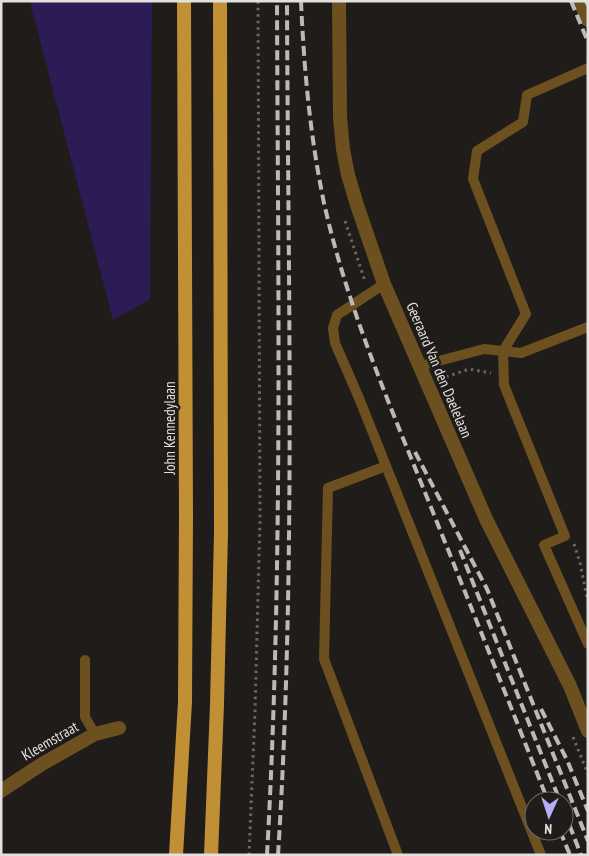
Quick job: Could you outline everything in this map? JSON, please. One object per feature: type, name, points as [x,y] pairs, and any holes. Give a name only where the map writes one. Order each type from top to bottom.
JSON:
[{"type":"highway","name":"John Kennedylaan","points":[[176,855],[185,693],[184,1]]},
{"type":"highway","points":[[210,855],[217,705],[221,533],[220,1]]},
{"type":"street","name":"Geeraard Van den Daelelaan","points":[[339,1],[340,117],[348,175],[357,205],[384,284],[486,520],[570,686],[588,731]]},
{"type":"street","points":[[580,1],[588,20]]},
{"type":"street","name":"Kleemstraat","points":[[1,790],[95,734],[119,728]]},
{"type":"lane","points":[[588,68],[527,95],[523,122],[477,150],[473,178],[526,314],[503,351],[504,385],[564,536],[544,545],[588,644]]},
{"type":"lane","points":[[384,284],[337,315],[333,328],[335,343],[541,855]]},
{"type":"lane","points":[[420,366],[484,349],[521,353],[588,327]]},
{"type":"lane","points":[[386,466],[328,488],[324,659],[398,855]]},
{"type":"lane","points":[[85,660],[85,717],[95,734]]},
{"type":"path","points":[[248,855],[255,711],[260,519],[258,1]]},
{"type":"shaded area","points":[[31,1],[152,1],[150,299],[113,320],[31,6]]},
{"type":"railway","points":[[267,855],[272,748],[277,535],[277,1]]},
{"type":"railway","points":[[278,855],[284,748],[289,535],[287,1]]},
{"type":"railway","points":[[301,1],[306,77],[315,153],[333,240],[355,313],[381,384],[544,791]]},
{"type":"railway","points":[[571,1],[588,42]]},
{"type":"railway","points":[[586,1],[588,5]]},
{"type":"railway","points":[[415,452],[487,589],[588,841]]},
{"type":"railway","points":[[460,550],[556,791]]},
{"type":"railway","points":[[541,709],[567,760],[588,811]]},
{"type":"railway","points":[[574,837],[581,855]]},
{"type":"railway","points":[[564,841],[570,855]]}]
